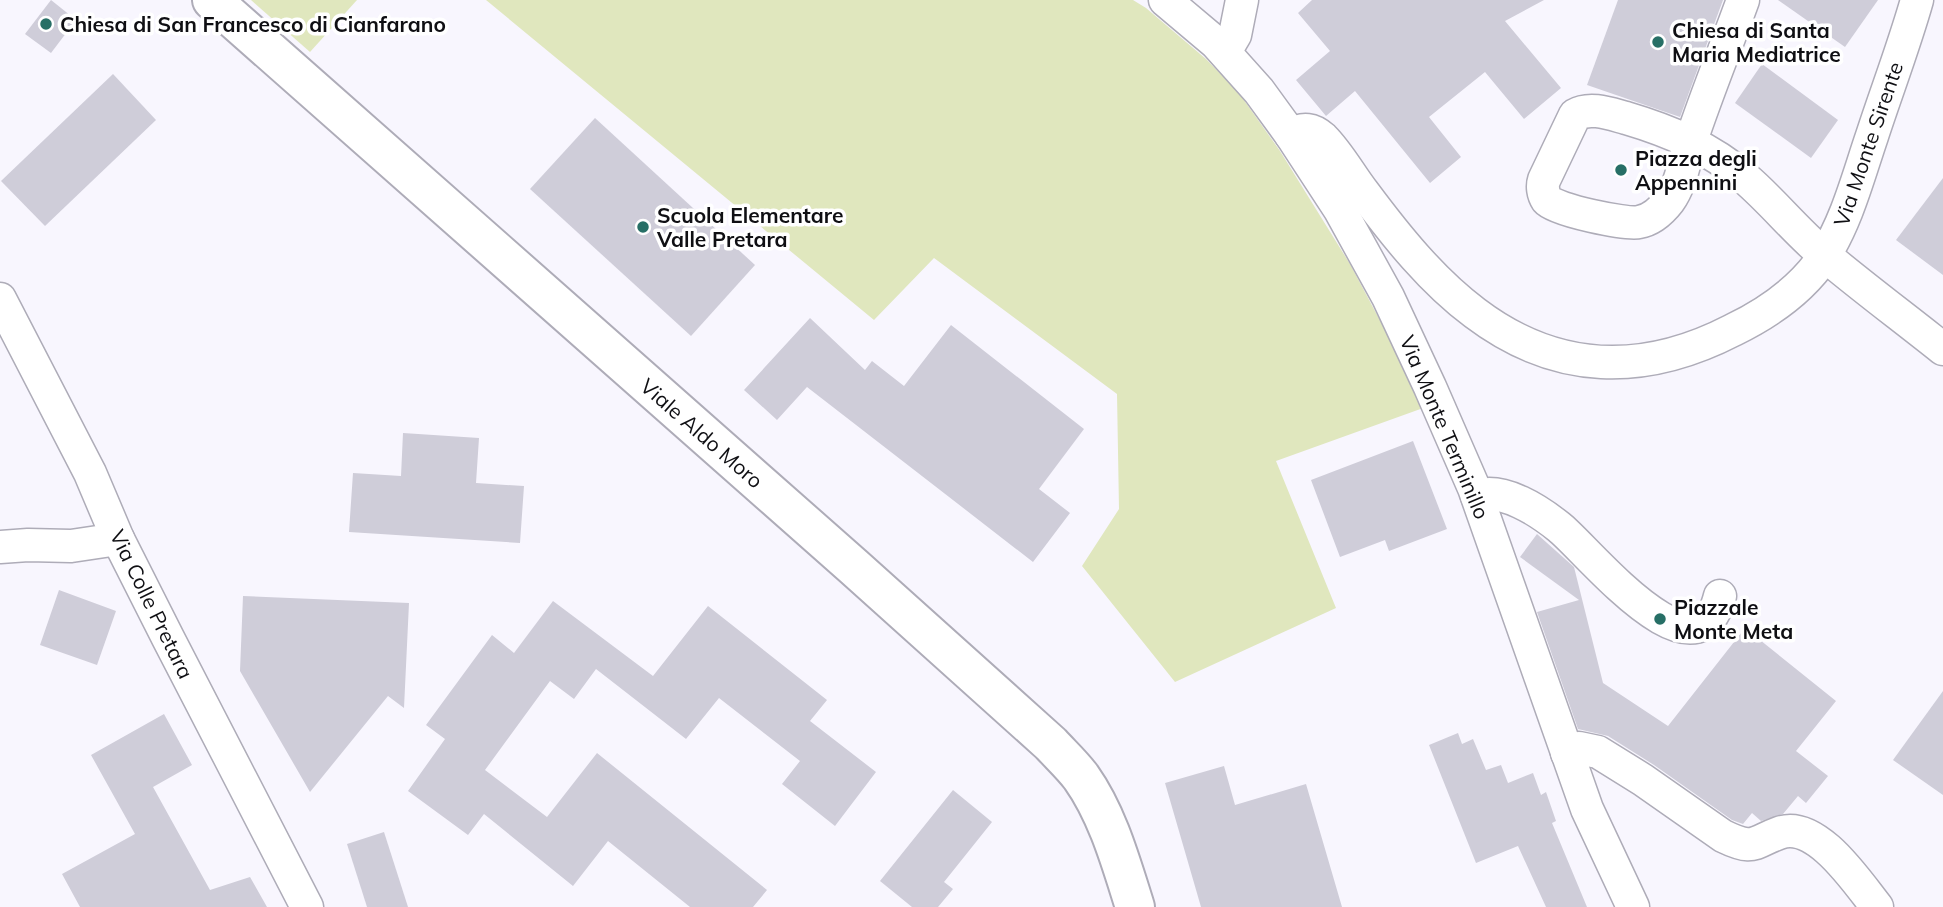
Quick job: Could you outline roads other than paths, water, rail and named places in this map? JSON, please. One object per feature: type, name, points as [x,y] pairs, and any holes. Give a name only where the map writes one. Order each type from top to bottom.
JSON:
[{"type":"street","name":"Viale Aldo Moro","points":[[212,0],[854,567],[1059,752],[1080,776],[1101,812],[1135,907]]},
{"type":"street","name":"Via Monte Terminillo","points":[[1165,0],[1202,30],[1248,76],[1340,210],[1388,297],[1477,496],[1587,809],[1633,907]]},
{"type":"street","points":[[1225,52],[1235,35],[1242,0]]},
{"type":"street","points":[[1743,0],[1691,142],[1682,173],[1672,196],[1662,209],[1647,220],[1631,223],[1569,211],[1552,204],[1545,195],[1542,185],[1544,180],[1572,120],[1579,112],[1590,110],[1662,130],[1691,142],[1744,177],[1824,255],[1943,349]]},
{"type":"street","name":"Via Monte Sirente","points":[[1291,135],[1304,130],[1313,131],[1323,138],[1385,220],[1426,267],[1453,295],[1495,327],[1517,339],[1579,360],[1618,363],[1660,358],[1706,342],[1770,310],[1815,269],[1837,233],[1849,206],[1917,0]]},
{"type":"street","name":"Via Colle Pretara","points":[[0,299],[90,473],[118,539],[161,626],[307,907]]},
{"type":"street","points":[[1477,496],[1493,493],[1502,495],[1547,518],[1569,536],[1625,593],[1659,617],[1685,626],[1702,625],[1712,617],[1720,596]]},
{"type":"street","points":[[0,547],[71,546],[118,539]]},
{"type":"street","points":[[1567,753],[1579,748],[1598,752],[1735,842],[1755,844],[1781,831],[1806,834],[1818,840],[1844,865],[1877,907]]},
{"type":"place","name":"Chiesa di San Francesco di Cianfarano","points":[[46,24]]},
{"type":"place","name":"Chiesa di Santa Maria Mediatrice","points":[[1658,42]]},
{"type":"place","name":"Piazza degli Appennini","points":[[1621,170]]},
{"type":"place","name":"Scuola Elementare Valle Pretara","points":[[643,227]]},
{"type":"place","name":"Piazzale Monte Meta","points":[[1660,619]]}]
